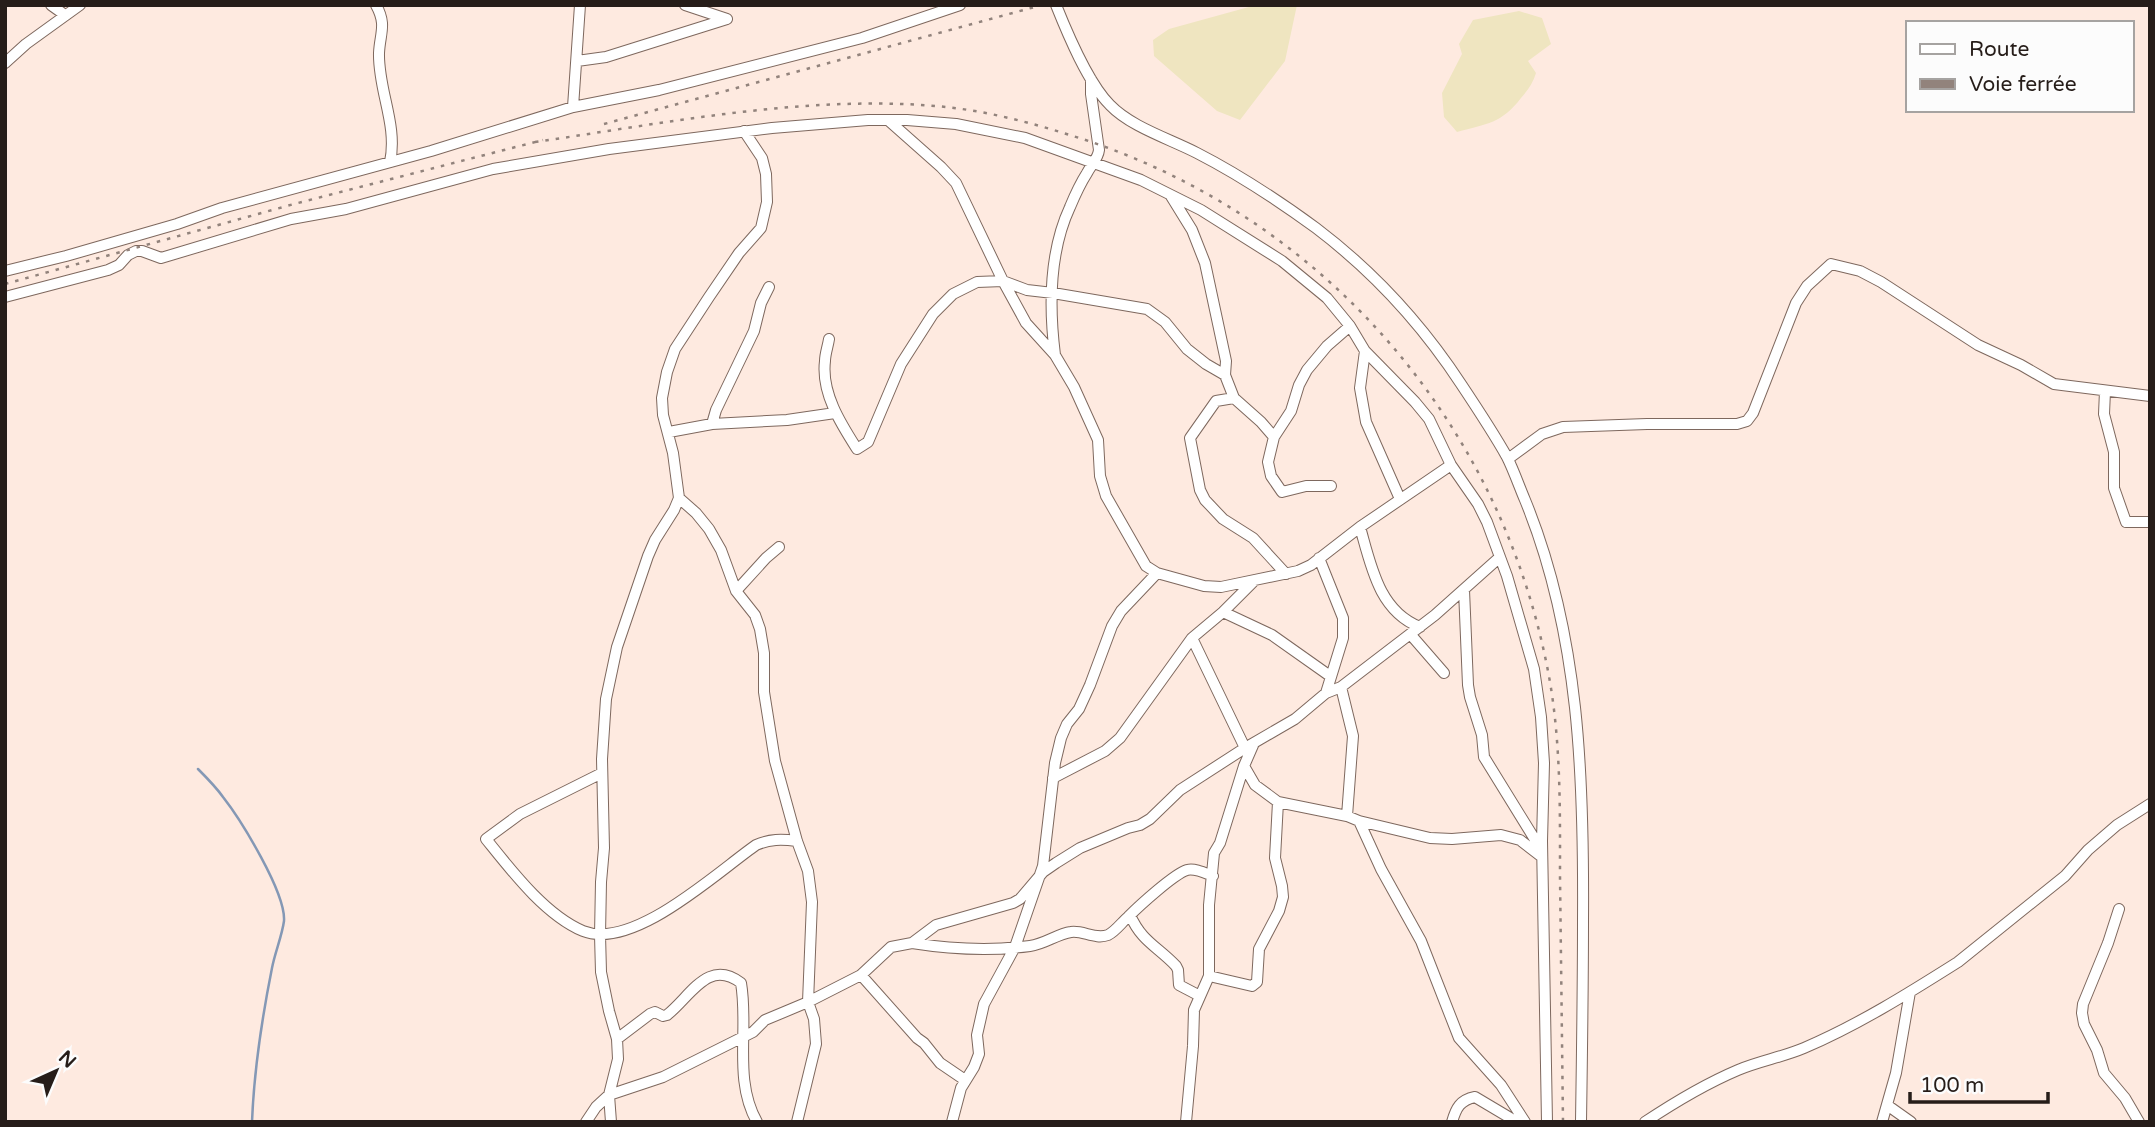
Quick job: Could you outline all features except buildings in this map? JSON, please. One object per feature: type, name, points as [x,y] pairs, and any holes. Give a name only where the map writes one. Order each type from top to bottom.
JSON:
[{"type":"street","points":[[51,5],[65,15]]},
{"type":"street","points":[[8,55],[80,5]]},
{"type":"street","points":[[376,5],[383,22],[379,51],[381,76],[393,133],[390,162]]},
{"type":"street","points":[[573,107],[580,5]]},
{"type":"street","points":[[577,61],[606,57],[727,19],[685,5]]},
{"type":"street","points":[[5,271],[66,257],[222,208],[495,132],[573,107],[659,90],[862,38],[960,5]]},
{"type":"street","points":[[1056,5],[1073,45],[1110,105],[1126,118],[1230,172],[1296,214],[1348,253],[1416,321],[1482,415],[1508,459],[1539,536],[1552,580],[1565,632],[1575,702],[1584,830],[1581,1122]]},
{"type":"street","points":[[1055,355],[1051,324],[1054,257],[1068,209],[1098,157],[1100,144],[1091,94],[1091,78]]},
{"type":"street","points":[[888,120],[956,183],[1026,323],[1055,355],[1074,387],[1098,440],[1100,476],[1106,496],[1146,566],[1157,573],[1204,586],[1221,587],[1298,571],[1451,464]]},
{"type":"street","points":[[5,297],[107,270],[119,265],[128,254],[136,251],[161,258],[291,219],[346,209],[493,169],[590,152],[744,131],[857,121],[956,124],[1025,138],[1141,180],[1201,210],[1282,261],[1327,298],[1350,326],[1365,351],[1429,419],[1451,464],[1478,504],[1500,557],[1534,669],[1541,717],[1544,763],[1542,854],[1547,1122]]},
{"type":"street","points":[[611,1122],[609,1095],[618,1059],[617,1039],[601,972],[604,714],[610,672],[629,607],[655,540],[679,498],[677,473],[663,415],[662,397],[667,372],[675,349],[739,253],[761,228],[768,202],[762,159],[744,131]]},
{"type":"street","points":[[1170,194],[1192,230],[1205,263],[1226,361],[1225,375],[1234,398],[1261,422],[1273,437]]},
{"type":"street","points":[[1508,459],[1542,434],[1563,427],[1737,424],[1747,421],[1753,413],[1796,303],[1807,286],[1831,264],[1860,271],[1881,282],[1978,345],[2054,384],[2150,396]]},
{"type":"street","points":[[829,339],[824,363],[835,414],[857,449],[868,442],[901,364],[933,314],[953,294],[977,282],[1003,281],[1027,290],[1147,309],[1165,322],[1188,349],[1225,375]]},
{"type":"street","points":[[712,424],[754,331],[761,303],[769,287]]},
{"type":"street","points":[[1331,486],[1306,486],[1282,492],[1271,476],[1268,462],[1273,437],[1290,411],[1298,385],[1311,364],[1350,326]]},
{"type":"street","points":[[1365,351],[1360,388],[1366,422],[1400,499]]},
{"type":"street","points":[[2105,391],[2104,414],[2114,452],[2114,488],[2126,522],[2150,522]]},
{"type":"street","points":[[1234,398],[1216,401],[1190,438],[1200,491],[1213,510],[1253,538],[1286,574]]},
{"type":"street","points":[[669,432],[712,424],[835,414]]},
{"type":"street","points":[[679,498],[696,513],[709,530],[721,550],[736,591],[755,615],[760,629],[764,653],[764,692],[775,761],[808,872],[812,902],[808,1002],[814,1019],[816,1044],[797,1122]]},
{"type":"street","points":[[1360,527],[1379,589],[1399,616],[1420,627]]},
{"type":"street","points":[[736,591],[779,547]]},
{"type":"street","points":[[912,943],[936,925],[1013,903],[1056,863],[1080,848],[1150,819],[1180,790],[1294,719],[1326,693],[1341,687],[1411,635],[1500,557]]},
{"type":"street","points":[[1319,558],[1343,618],[1343,638],[1326,693]]},
{"type":"street","points":[[952,1122],[961,1088],[979,1054],[977,1035],[984,1004],[1015,947],[1043,866],[1053,778],[1061,738],[1090,685],[1112,626],[1121,611],[1157,573]]},
{"type":"street","points":[[1053,778],[1105,751],[1120,738],[1192,638],[1253,582]]},
{"type":"street","points":[[1464,590],[1468,685],[1482,735],[1484,757],[1542,854]]},
{"type":"street","points":[[1223,612],[1272,635],[1330,676]]},
{"type":"street","points":[[1411,635],[1444,673]]},
{"type":"street","points":[[1186,1122],[1194,1010],[1209,976],[1208,923],[1214,853],[1223,834],[1249,746],[1192,638]]},
{"type":"street","points":[[1341,687],[1353,736],[1347,816]]},
{"type":"street","points":[[1244,766],[1255,785],[1278,802],[1347,816],[1430,838],[1501,835],[1520,840],[1542,854]]},
{"type":"street","points":[[602,773],[520,814],[486,839],[531,892],[559,916],[583,931],[600,935],[612,934],[639,926],[656,917],[755,845],[779,839],[797,841]]},
{"type":"street","points":[[1209,976],[1252,986],[1257,982],[1259,949],[1279,911],[1283,897],[1275,858],[1278,802]]},
{"type":"street","points":[[1645,1122],[1687,1094],[1741,1068],[1804,1048],[1860,1020],[1958,962],[2065,876],[2088,850],[2117,825],[2150,804]]},
{"type":"street","points":[[1359,821],[1381,869],[1421,942],[1459,1038],[1502,1085],[1525,1122]]},
{"type":"street","points":[[586,1122],[596,1107],[609,1095],[663,1077],[752,1032],[765,1020],[861,975],[891,947],[912,943],[975,948],[1034,946],[1076,931],[1092,936],[1107,935],[1171,880],[1187,870],[1197,870],[1213,876]]},
{"type":"street","points":[[2119,909],[2082,1013],[2084,1024],[2098,1050],[2104,1073],[2125,1098],[2139,1122]]},
{"type":"street","points":[[1130,915],[1144,940],[1176,966],[1179,985],[1200,996]]},
{"type":"street","points":[[617,1039],[650,1014],[655,1012],[667,1015],[705,978],[719,973],[730,975],[741,983],[743,1068],[746,1092],[757,1122]]},
{"type":"street","points":[[861,975],[940,1063],[965,1080]]},
{"type":"street","points":[[1882,1122],[1896,1073],[1910,992]]},
{"type":"street","points":[[1452,1122],[1460,1103],[1475,1097],[1517,1122]]},
{"type":"street","points":[[1887,1105],[1912,1122]]},
{"type":"sand","points":[[1256,5],[1297,5],[1285,61],[1240,120],[1217,111],[1154,56],[1153,40],[1169,29]]},
{"type":"sand","points":[[1519,11],[1542,18],[1551,44],[1528,61],[1536,73],[1532,83],[1514,106],[1500,118],[1457,132],[1444,117],[1442,93],[1462,54],[1459,44],[1473,20]]},
{"type":"waterway","points":[[198,769],[220,793],[251,839],[278,893],[283,909],[283,927],[272,968],[259,1044],[252,1122]]},
{"type":"railway","points":[[604,124],[1042,5]]},
{"type":"railway","points":[[535,142],[685,119],[835,104],[936,106],[971,110],[1023,121],[1073,136],[1161,170],[1243,216],[1317,271],[1383,335],[1439,408],[1486,488],[1522,574],[1547,666],[1557,744],[1560,797],[1563,1122]]},
{"type":"railway","points":[[5,284],[294,204],[543,140]]}]
